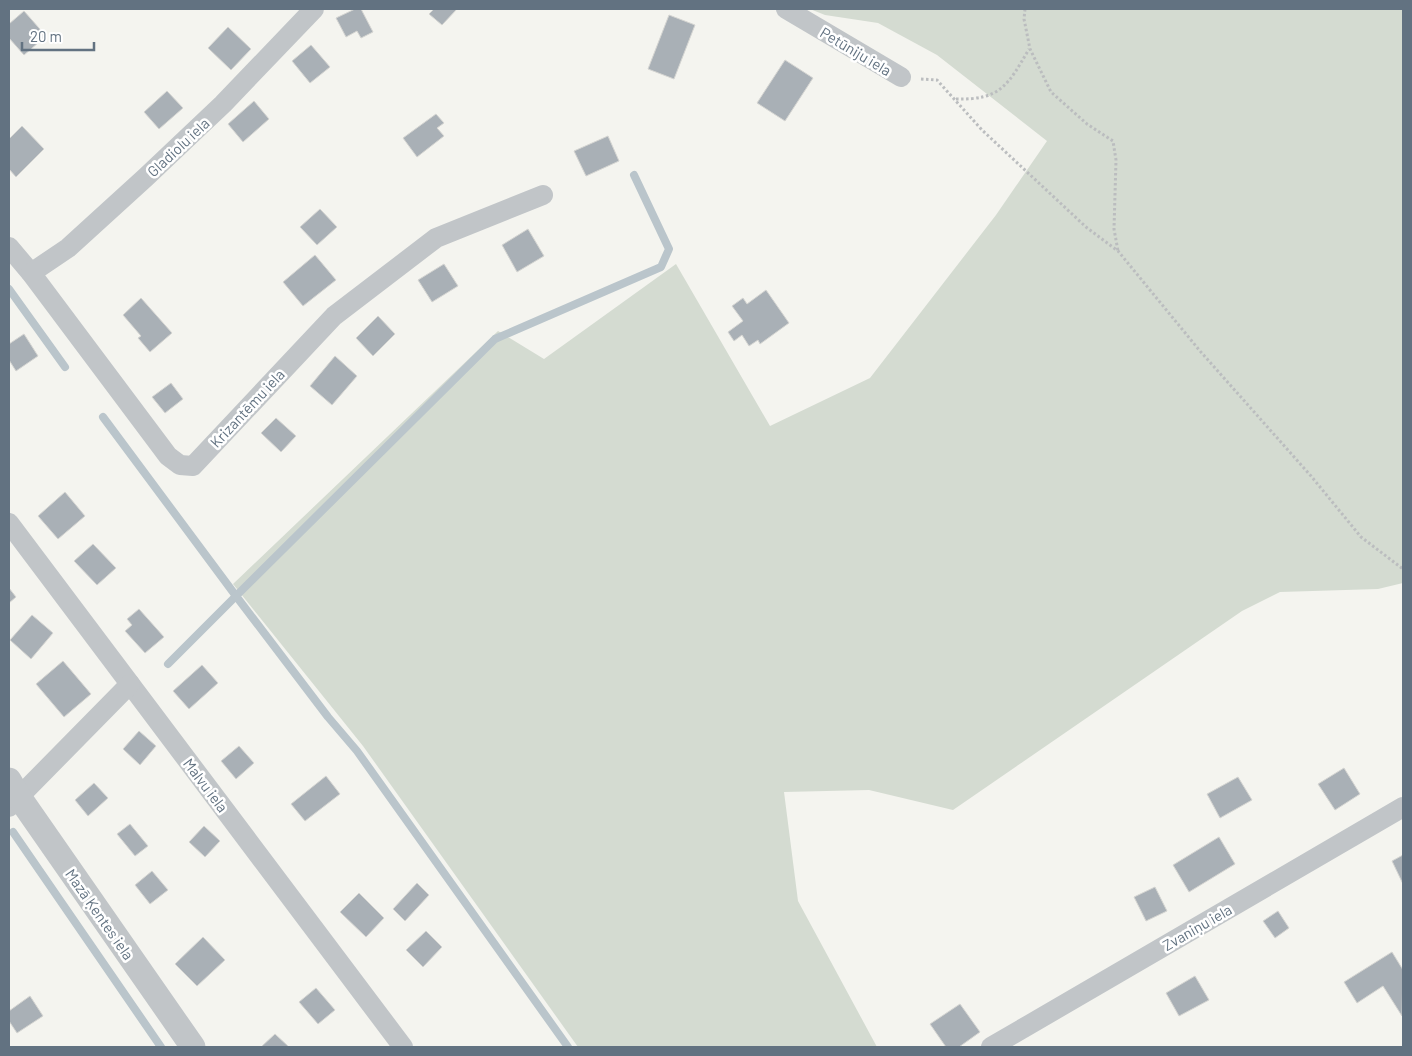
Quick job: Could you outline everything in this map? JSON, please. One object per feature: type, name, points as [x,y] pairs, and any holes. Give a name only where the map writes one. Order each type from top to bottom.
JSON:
[{"type":"street","name":"Gladiolu iela","points":[[32,273],[68,248],[146,177],[223,104],[314,9]]},
{"type":"street","name":"Petūniju iela","points":[[786,9],[901,77]]},
{"type":"street","name":"Krizantēmu iela","points":[[9,247],[32,273],[168,456],[180,465],[193,466],[334,316],[436,238],[543,195]]},
{"type":"street","name":"Malvu iela","points":[[9,523],[403,1047]]},
{"type":"street","points":[[12,795],[130,684]]},
{"type":"street","name":"Mazā Ķentes iela","points":[[12,795],[193,1047]]},
{"type":"street","name":"Zvaniņu iela","points":[[991,1047],[1403,806]]},
{"type":"path","points":[[1025,9],[1024,19],[1030,49],[1051,92],[1087,124],[1113,141],[1116,160],[1114,230],[1118,252]]},
{"type":"path","points":[[955,99],[971,99],[995,93],[1012,79],[1030,49]]},
{"type":"path","points":[[901,77],[937,80],[982,130],[1086,227],[1118,252],[1200,351],[1311,476],[1361,537],[1403,569]]},
{"type":"shaded area","points":[[810,9],[1403,9],[1403,583],[1378,589],[1280,592],[1242,611],[953,810],[869,790],[784,792],[798,901],[877,1047],[578,1047],[363,746],[233,584],[498,331],[544,359],[676,264],[770,426],[870,378],[996,215],[1047,141],[937,55],[878,23],[825,15]]},
{"type":"building","points":[[355,9],[361,9],[373,32],[361,38],[357,31],[346,37],[336,18]]},
{"type":"building","points":[[434,9],[457,9],[442,25],[429,14]]},
{"type":"building","points":[[24,11],[46,36],[24,55],[9,38],[9,24]]},
{"type":"building","points":[[669,15],[695,25],[674,79],[648,69]]},
{"type":"building","points":[[228,27],[251,49],[231,70],[208,48]]},
{"type":"building","points":[[311,45],[330,67],[310,83],[292,61]]},
{"type":"building","points":[[785,60],[813,78],[785,121],[757,103]]},
{"type":"building","points":[[167,91],[183,108],[159,129],[144,112]]},
{"type":"building","points":[[254,101],[269,119],[243,142],[228,124]]},
{"type":"building","points":[[436,114],[444,123],[437,128],[444,136],[417,157],[403,138]]},
{"type":"building","points":[[22,126],[44,149],[16,177],[9,169],[9,139]]},
{"type":"building","points":[[608,136],[619,161],[586,176],[574,151]]},
{"type":"building","points":[[320,209],[337,227],[317,245],[300,227]]},
{"type":"building","points":[[528,229],[544,256],[517,272],[502,245]]},
{"type":"building","points":[[315,255],[336,280],[303,306],[283,282]]},
{"type":"building","points":[[444,264],[458,286],[432,302],[418,280]]},
{"type":"building","points":[[766,290],[789,323],[760,344],[758,340],[749,346],[742,335],[734,341],[728,332],[743,321],[732,306],[743,298],[747,304]]},
{"type":"building","points":[[141,298],[172,333],[150,352],[138,338],[141,336],[123,315]]},
{"type":"building","points":[[378,316],[395,334],[373,356],[356,338]]},
{"type":"building","points":[[24,334],[38,356],[16,371],[9,360],[9,344]]},
{"type":"building","points":[[335,356],[357,376],[332,405],[310,386]]},
{"type":"building","points":[[171,383],[183,399],[165,413],[152,397]]},
{"type":"building","points":[[276,418],[296,436],[281,452],[261,433]]},
{"type":"building","points":[[65,492],[85,516],[58,539],[38,516]]},
{"type":"building","points":[[93,544],[116,568],[97,585],[74,561]]},
{"type":"building","points":[[9,588],[16,597],[9,603]]},
{"type":"building","points":[[139,609],[164,637],[145,653],[125,631],[132,625],[127,619]]},
{"type":"building","points":[[32,615],[53,633],[31,659],[10,640]]},
{"type":"building","points":[[63,661],[91,694],[64,717],[36,684]]},
{"type":"building","points":[[202,665],[218,683],[189,709],[173,691]]},
{"type":"building","points":[[139,731],[156,746],[140,765],[123,749]]},
{"type":"building","points":[[239,746],[254,763],[236,779],[221,761]]},
{"type":"building","points":[[1344,768],[1360,794],[1335,810],[1318,784]]},
{"type":"building","points":[[326,776],[340,794],[305,821],[291,804]]},
{"type":"building","points":[[1238,777],[1252,800],[1220,818],[1207,794]]},
{"type":"building","points":[[94,783],[108,798],[88,816],[75,800]]},
{"type":"building","points":[[130,824],[148,846],[135,856],[117,834]]},
{"type":"building","points":[[204,826],[220,841],[205,857],[189,842]]},
{"type":"building","points":[[1219,837],[1235,864],[1189,892],[1173,865]]},
{"type":"building","points":[[1403,855],[1403,884],[1392,861]]},
{"type":"building","points":[[152,871],[168,890],[150,904],[135,885]]},
{"type":"building","points":[[417,883],[429,895],[405,921],[393,909]]},
{"type":"building","points":[[1155,887],[1167,911],[1146,921],[1134,897]]},
{"type":"building","points":[[359,893],[384,918],[366,937],[340,912]]},
{"type":"building","points":[[1278,911],[1289,928],[1275,938],[1263,921]]},
{"type":"building","points":[[426,931],[442,947],[423,967],[406,950]]},
{"type":"building","points":[[203,937],[225,960],[197,986],[175,964]]},
{"type":"building","points":[[1392,952],[1403,970],[1402,1016],[1383,986],[1357,1003],[1344,982]]},
{"type":"building","points":[[1195,976],[1209,1000],[1179,1016],[1166,993]]},
{"type":"building","points":[[316,988],[335,1010],[318,1024],[299,1002]]},
{"type":"building","points":[[30,996],[43,1016],[17,1033],[9,1021],[9,1011]]},
{"type":"building","points":[[960,1004],[980,1032],[959,1047],[946,1047],[930,1024]]},
{"type":"building","points":[[275,1034],[289,1047],[261,1047]]},
{"type":"waterway","points":[[568,1047],[357,751],[328,717],[236,596],[495,339],[661,267],[669,249],[634,175]]},
{"type":"waterway","points":[[9,289],[65,367]]},
{"type":"waterway","points":[[103,417],[236,596],[168,664]]},
{"type":"waterway","points":[[13,832],[161,1047]]}]
